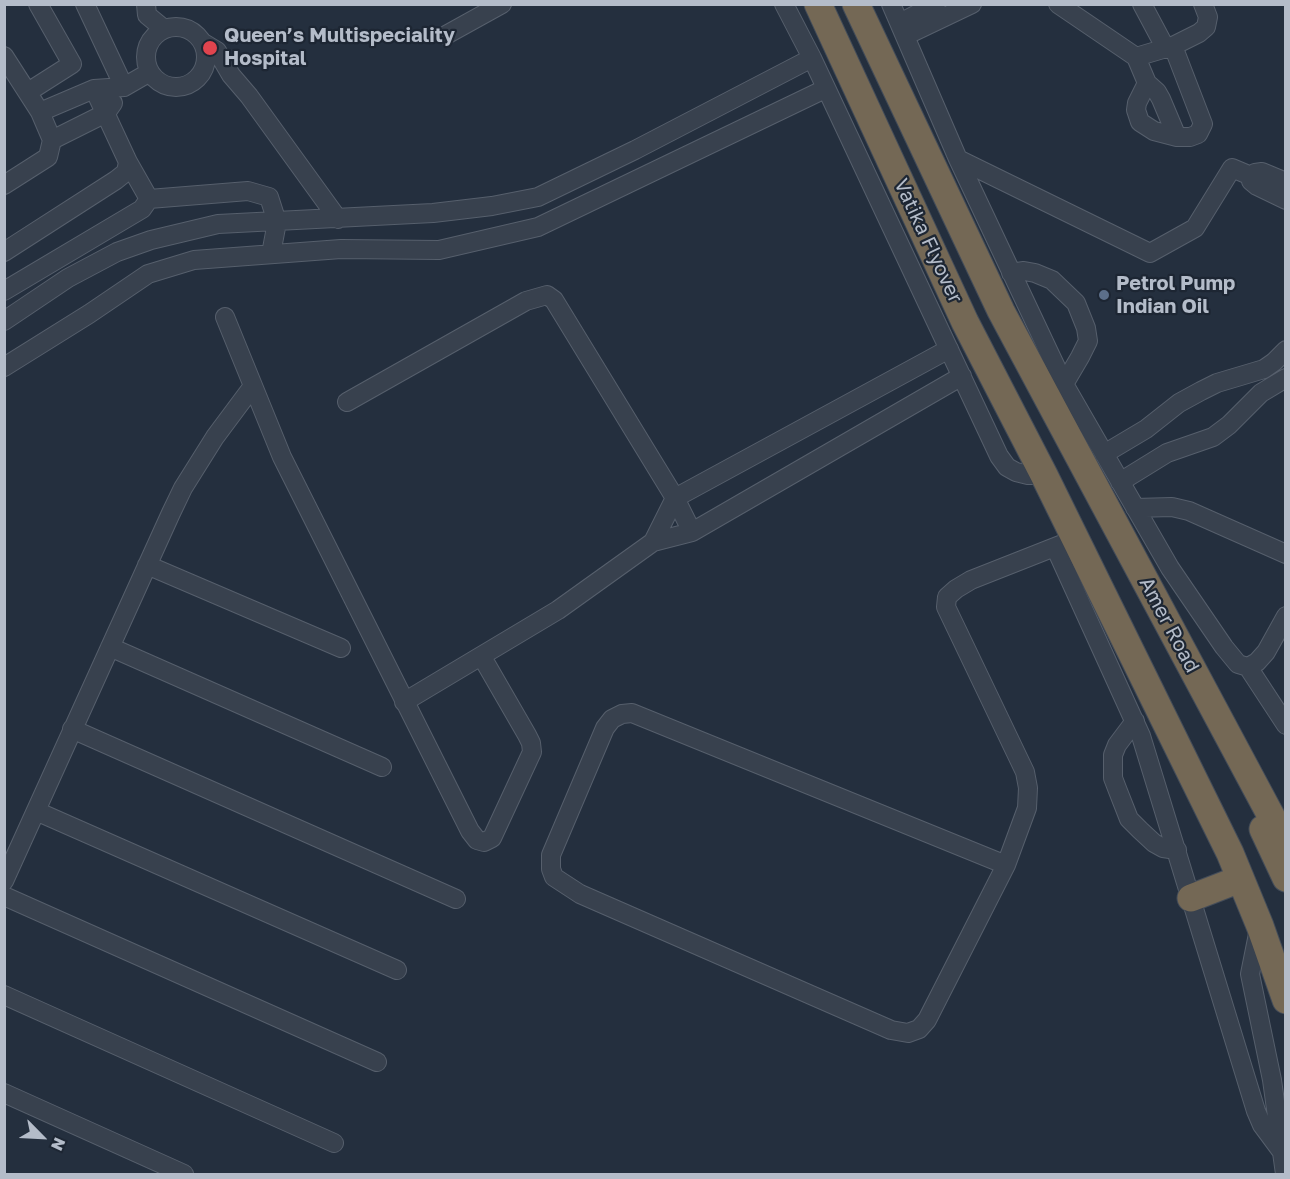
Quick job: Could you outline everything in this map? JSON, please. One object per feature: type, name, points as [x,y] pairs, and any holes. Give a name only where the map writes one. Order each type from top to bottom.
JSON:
[{"type":"highway","name":"Vatika Flyover","points":[[818,4],[965,322],[1044,475],[1065,543],[1225,842],[1260,926],[1278,959],[1286,1000]]},
{"type":"highway","name":"Vatika Flyover","points":[[856,4],[1001,311],[1058,395]]},
{"type":"highway","name":"Amer Road","points":[[1058,395],[1286,844]]},
{"type":"highway","points":[[1258,792],[1252,804],[1286,878]]},
{"type":"highway","points":[[1191,898],[1240,879]]},
{"type":"street","points":[[28,92],[72,64],[38,4]]},
{"type":"street","points":[[85,4],[124,87]]},
{"type":"street","points":[[146,4],[147,15],[164,29]]},
{"type":"street","points":[[446,35],[502,4]]},
{"type":"street","points":[[784,4],[812,58],[999,456],[1007,467],[1028,475],[1044,475]]},
{"type":"street","points":[[891,4],[958,159],[1011,273],[1058,395],[1104,454],[1170,568],[1224,648],[1238,664],[1248,667],[1286,725]]},
{"type":"street","points":[[902,30],[936,4]]},
{"type":"street","points":[[902,30],[972,4]]},
{"type":"street","points":[[1058,4],[1136,57],[1147,83],[1161,99],[1178,137]]},
{"type":"street","points":[[1142,4],[1169,48],[1203,124],[1198,134],[1178,137],[1146,127],[1137,117],[1137,103],[1147,83]]},
{"type":"street","points":[[1136,57],[1169,48],[1199,33],[1206,27],[1208,17],[1203,4]]},
{"type":"street","points":[[202,42],[206,56],[203,70],[194,81],[187,85],[173,87],[159,82],[150,72],[146,58],[148,44],[164,29],[185,28],[217,51],[231,75],[256,105],[338,219]]},
{"type":"street","points":[[4,56],[40,112],[52,140],[48,157],[4,185]]},
{"type":"street","points":[[4,321],[68,278],[117,252],[151,240],[218,224],[433,213],[492,206],[538,197],[635,150],[812,58]]},
{"type":"street","points":[[203,70],[231,75]]},
{"type":"street","points":[[52,140],[106,113],[124,87],[150,72]]},
{"type":"street","points":[[40,112],[94,89],[124,87]]},
{"type":"street","points":[[94,89],[128,162],[149,199]]},
{"type":"street","points":[[4,367],[148,274],[194,260],[341,249],[440,250],[538,227],[825,89]]},
{"type":"street","points":[[958,159],[1150,253],[1195,228],[1232,168],[1251,176]]},
{"type":"street","points":[[4,252],[116,180],[126,172],[128,162]]},
{"type":"street","points":[[1251,176],[1262,172],[1286,182]]},
{"type":"street","points":[[1251,176],[1251,181],[1257,186],[1286,200]]},
{"type":"street","points":[[149,199],[248,191],[269,197],[277,222],[271,254]]},
{"type":"street","points":[[4,291],[142,209],[149,199]]},
{"type":"street","points":[[1011,273],[1035,273],[1052,280],[1076,303],[1086,328],[1088,341],[1058,395]]},
{"type":"street","points":[[347,402],[526,302],[547,295],[554,300],[675,498],[692,532]]},
{"type":"street","points":[[225,317],[282,457],[470,831],[477,840],[484,842],[492,838],[532,752],[531,743],[482,657]]},
{"type":"street","points":[[653,542],[675,498],[949,349]]},
{"type":"street","points":[[1104,454],[1146,429],[1179,403],[1217,383],[1264,369],[1286,350]]},
{"type":"street","points":[[404,702],[558,610],[653,542],[692,532],[962,376]]},
{"type":"street","points":[[1120,482],[1167,453],[1213,437],[1229,425],[1261,393],[1286,378]]},
{"type":"street","points":[[4,881],[183,488],[225,423],[253,386]]},
{"type":"street","points":[[851,402],[862,433]]},
{"type":"street","points":[[1135,508],[1172,507],[1189,511],[1286,554]]},
{"type":"street","points":[[1006,865],[632,713],[622,714],[612,719],[605,728],[551,855],[551,869],[554,877],[580,894],[891,1030],[908,1033],[919,1029],[927,1020],[1006,865],[1027,808],[1028,788],[1025,772],[946,607],[947,597],[970,580],[1065,543],[1150,762],[1256,1111],[1271,1140],[1281,1152]]},
{"type":"street","points":[[147,565],[341,648]]},
{"type":"street","points":[[1248,667],[1257,662],[1266,652],[1286,616]]},
{"type":"street","points":[[110,647],[382,767]]},
{"type":"street","points":[[1135,721],[1117,745],[1113,755],[1113,778],[1129,819],[1154,843],[1163,848],[1177,850]]},
{"type":"street","points":[[72,729],[456,899]]},
{"type":"street","points":[[36,811],[396,970]]},
{"type":"street","points":[[4,896],[377,1062]]},
{"type":"street","points":[[1260,926],[1250,974],[1272,1080],[1285,1174]]},
{"type":"street","points":[[4,995],[334,1143]]},
{"type":"street","points":[[4,1093],[184,1174]]},
{"type":"place","name":"Queen’s Multispeciality Hospital","points":[[210,48]]},
{"type":"place","name":"Petrol Pump Indian Oil","points":[[1104,295]]}]
